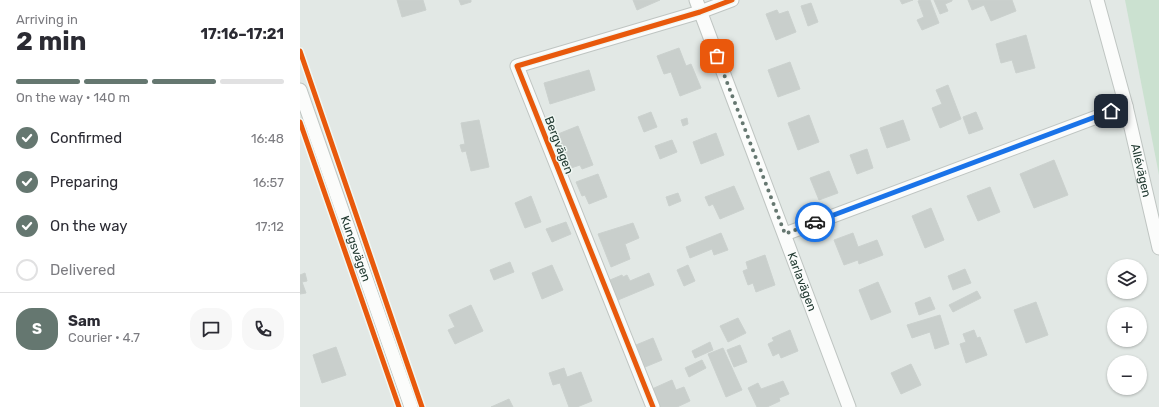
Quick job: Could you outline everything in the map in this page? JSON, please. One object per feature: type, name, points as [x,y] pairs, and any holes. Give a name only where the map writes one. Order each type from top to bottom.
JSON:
[{"type":"street","points":[[698,6],[732,0]]},
{"type":"street","name":"Allévägen","points":[[1097,0],[1126,106],[1159,248]]},
{"type":"street","name":"Karlavägen","points":[[698,6],[849,407]]},
{"type":"street","name":"Bergvägen","points":[[653,407],[517,66],[698,6]]},
{"type":"street","name":"Kungsvägen","points":[[300,90],[411,407]]},
{"type":"street","points":[[785,234],[1126,106]]},
{"type":"green space","points":[[1125,0],[1159,0],[1159,175]]},
{"type":"building","points":[[397,0],[423,0],[426,10],[402,17]]},
{"type":"building","points":[[459,0],[471,0],[471,2],[461,5]]},
{"type":"building","points":[[633,0],[660,0],[637,10]]},
{"type":"building","points":[[900,0],[913,0],[902,4]]},
{"type":"building","points":[[930,0],[939,23],[922,30],[917,20],[924,17],[918,1]]},
{"type":"building","points":[[934,0],[952,1],[945,4],[948,11],[940,14]]},
{"type":"building","points":[[968,0],[1012,0],[1016,11],[991,21],[984,5],[972,10]]},
{"type":"building","points":[[811,3],[818,22],[808,26],[801,6]]},
{"type":"building","points":[[777,10],[779,14],[788,11],[796,32],[776,40],[766,14]]},
{"type":"building","points":[[1026,35],[1035,68],[1016,73],[1012,60],[1001,63],[996,44]]},
{"type":"building","points":[[679,48],[686,66],[691,64],[701,88],[680,96],[671,72],[664,74],[657,56]]},
{"type":"building","points":[[790,62],[800,89],[778,97],[768,70]]},
{"type":"building","points":[[589,70],[595,90],[550,104],[544,83]]},
{"type":"building","points":[[948,85],[961,119],[940,128],[932,108],[942,104],[936,90]]},
{"type":"building","points":[[651,112],[657,127],[644,132],[638,117]]},
{"type":"building","points":[[976,112],[983,129],[969,134],[963,117]]},
{"type":"building","points":[[809,115],[819,142],[798,150],[788,123]]},
{"type":"building","points":[[687,118],[688,124],[683,126],[681,120]]},
{"type":"building","points":[[479,120],[489,167],[471,171],[466,151],[462,152],[460,145],[465,144],[461,123]]},
{"type":"building","points":[[903,120],[910,140],[887,148],[880,128]]},
{"type":"building","points":[[578,126],[593,165],[582,169],[580,165],[571,168],[558,134]]},
{"type":"building","points":[[716,133],[724,155],[701,164],[693,142]]},
{"type":"building","points":[[672,140],[677,152],[660,159],[655,146]]},
{"type":"building","points":[[867,149],[873,168],[857,174],[850,155]]},
{"type":"building","points":[[1054,160],[1068,195],[1034,208],[1020,174]]},
{"type":"building","points":[[829,171],[838,193],[819,200],[810,178]]},
{"type":"building","points":[[598,174],[607,197],[589,204],[585,195],[582,196],[576,182]]},
{"type":"building","points":[[734,186],[744,209],[720,219],[713,204],[709,206],[705,197]]},
{"type":"building","points":[[990,187],[1000,212],[978,221],[967,196]]},
{"type":"building","points":[[678,193],[681,201],[669,206],[666,197]]},
{"type":"building","points":[[531,196],[541,222],[525,228],[515,203]]},
{"type":"building","points":[[931,208],[944,240],[925,248],[912,216]]},
{"type":"building","points":[[566,222],[571,234],[552,242],[546,229]]},
{"type":"building","points":[[633,223],[639,238],[625,244],[630,259],[611,267],[598,234]]},
{"type":"building","points":[[721,233],[728,250],[714,255],[712,249],[690,258],[686,247]]},
{"type":"building","points":[[853,233],[858,247],[877,240],[883,255],[859,264],[858,260],[844,265],[834,240]]},
{"type":"building","points":[[765,255],[775,285],[756,292],[753,283],[748,285],[743,271],[748,269],[746,262]]},
{"type":"building","points":[[510,262],[514,272],[494,280],[490,270]]},
{"type":"building","points":[[552,265],[563,290],[542,299],[532,273]]},
{"type":"building","points":[[688,265],[695,281],[684,286],[677,270]]},
{"type":"building","points":[[965,269],[971,283],[953,290],[948,276]]},
{"type":"building","points":[[305,273],[307,281],[302,282],[306,293],[300,294],[300,275]]},
{"type":"building","points":[[649,273],[654,285],[618,300],[610,280],[622,275],[623,277],[627,275],[630,281]]},
{"type":"building","points":[[878,282],[891,312],[871,320],[859,290]]},
{"type":"building","points":[[977,291],[981,298],[953,312],[949,305]]},
{"type":"building","points":[[930,297],[935,309],[919,315],[915,303]]},
{"type":"building","points":[[1036,302],[1048,335],[1026,343],[1014,310]]},
{"type":"building","points":[[471,305],[483,331],[455,344],[448,330],[455,327],[449,315]]},
{"type":"building","points":[[940,315],[949,344],[935,349],[930,332],[912,338],[907,325]]},
{"type":"building","points":[[738,318],[746,333],[728,342],[720,326]]},
{"type":"building","points":[[790,330],[798,351],[781,358],[779,353],[773,356],[768,344],[774,341],[772,338]]},
{"type":"building","points":[[974,330],[977,338],[980,337],[987,355],[966,363],[960,344],[966,342],[963,334]]},
{"type":"building","points":[[653,338],[662,360],[645,367],[636,345]]},
{"type":"building","points":[[710,342],[713,350],[695,358],[692,351]]},
{"type":"building","points":[[740,345],[747,362],[734,367],[727,350]]},
{"type":"building","points":[[336,347],[346,375],[322,383],[313,355]]},
{"type":"building","points":[[723,348],[742,390],[726,397],[708,354]]},
{"type":"building","points":[[702,360],[706,368],[689,377],[685,368]]},
{"type":"building","points":[[911,364],[921,385],[901,394],[891,373]]},
{"type":"building","points":[[564,368],[567,377],[581,372],[592,401],[577,407],[569,407],[560,383],[553,385],[549,373]]},
{"type":"building","points":[[672,380],[676,390],[684,387],[690,401],[677,407],[660,407],[652,389]]},
{"type":"building","points":[[783,381],[789,394],[779,398],[780,401],[767,407],[757,407],[748,388],[758,383],[761,389]]},
{"type":"building","points":[[509,399],[513,407],[491,407]]},
{"type":"cycle path","points":[[653,407],[517,66],[700,12],[732,0]]},
{"type":"cycle path","points":[[300,51],[422,407]]},
{"type":"cycle path","points":[[300,122],[399,407]]},
{"type":"way so far","points":[[717,56],[785,234],[815,222]]},
{"type":"route","points":[[815,222],[1111,111]]}]
